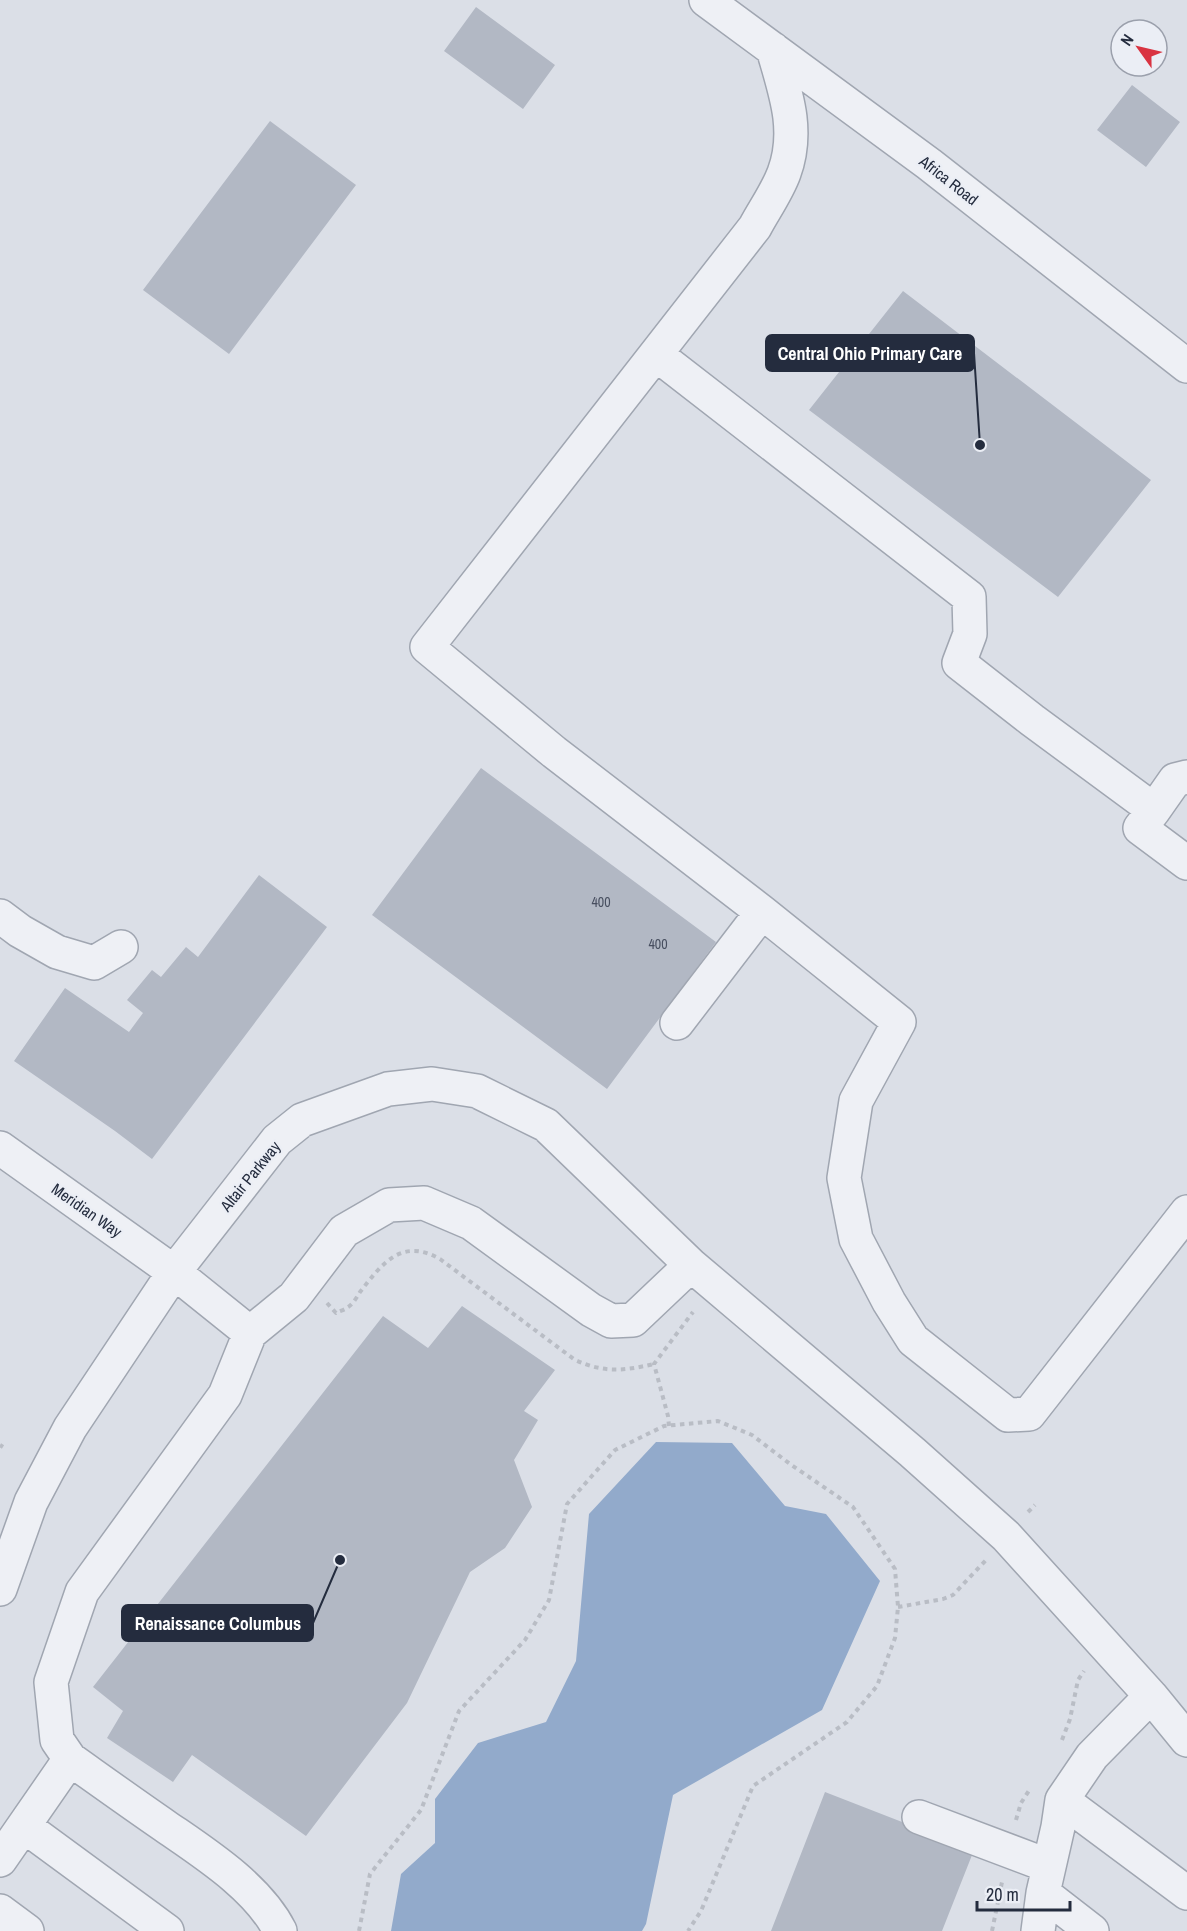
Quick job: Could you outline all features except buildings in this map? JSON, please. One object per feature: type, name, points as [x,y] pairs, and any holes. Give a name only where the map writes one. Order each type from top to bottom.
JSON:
[{"type":"street","name":"Africa Road","points":[[706,0],[929,164],[1187,366]]},
{"type":"street","points":[[773,49],[790,112],[791,141],[784,173],[755,227],[428,647],[554,752],[762,912],[899,1022],[856,1101],[844,1178],[856,1239],[889,1302],[913,1340],[1008,1415],[1029,1414],[1187,1212]]},
{"type":"street","points":[[657,355],[969,597],[970,634],[959,663],[1154,810]]},
{"type":"street","points":[[1187,777],[1175,780],[1140,828],[1187,863]]},
{"type":"street","points":[[677,1023],[762,912]]},
{"type":"street","points":[[0,916],[20,931],[57,952],[94,963],[121,947]]},
{"type":"street","name":"Altair Parkway","points":[[0,1589],[31,1502],[70,1428],[174,1272],[277,1140],[302,1120],[388,1089],[432,1084],[477,1091],[546,1125],[691,1265],[912,1452],[1006,1536],[1151,1696],[1187,1740]]},
{"type":"street","name":"Meridian Way","points":[[0,1148],[174,1272],[250,1333]]},
{"type":"street","points":[[280,1931],[274,1919],[250,1889],[70,1759],[57,1740],[51,1682],[82,1592],[225,1395],[250,1333],[294,1297],[344,1231],[389,1204],[424,1203],[471,1223],[591,1310],[611,1321],[633,1320],[691,1265]]},
{"type":"street","points":[[1038,1931],[1062,1800],[1092,1756],[1151,1696]]},
{"type":"street","points":[[0,1860],[70,1759]]},
{"type":"street","points":[[1062,1800],[1187,1893]]},
{"type":"street","points":[[919,1817],[1046,1879],[1092,1931]]},
{"type":"street","points":[[24,1826],[167,1931]]},
{"type":"street","points":[[0,1911],[27,1931]]},
{"type":"path","points":[[322,1297],[336,1313],[349,1307],[387,1260],[399,1253],[428,1252],[575,1360],[590,1367],[622,1371],[654,1364],[693,1312]]},
{"type":"path","points":[[654,1364],[669,1416],[669,1426]]},
{"type":"path","points":[[359,1931],[370,1874],[421,1810],[459,1711],[525,1640],[549,1600],[567,1504],[615,1450],[664,1426],[718,1421],[752,1435],[853,1507],[895,1569],[898,1607],[895,1638],[877,1686],[847,1722],[753,1786],[702,1911],[688,1931]]},
{"type":"path","points":[[1025,1515],[1035,1505]]},
{"type":"path","points":[[898,1607],[943,1599],[952,1595],[992,1555]]},
{"type":"path","points":[[992,1931],[1003,1879]]},
{"type":"water","points":[[656,1442],[732,1443],[785,1506],[826,1514],[880,1581],[822,1710],[673,1795],[646,1924],[642,1931],[391,1931],[401,1874],[435,1843],[435,1799],[478,1743],[546,1722],[576,1661],[589,1514]]},
{"type":"place","name":"Central Ohio Primary Care","points":[[980,445]]},
{"type":"place","name":"Renaissance Columbus","points":[[340,1560]]}]
